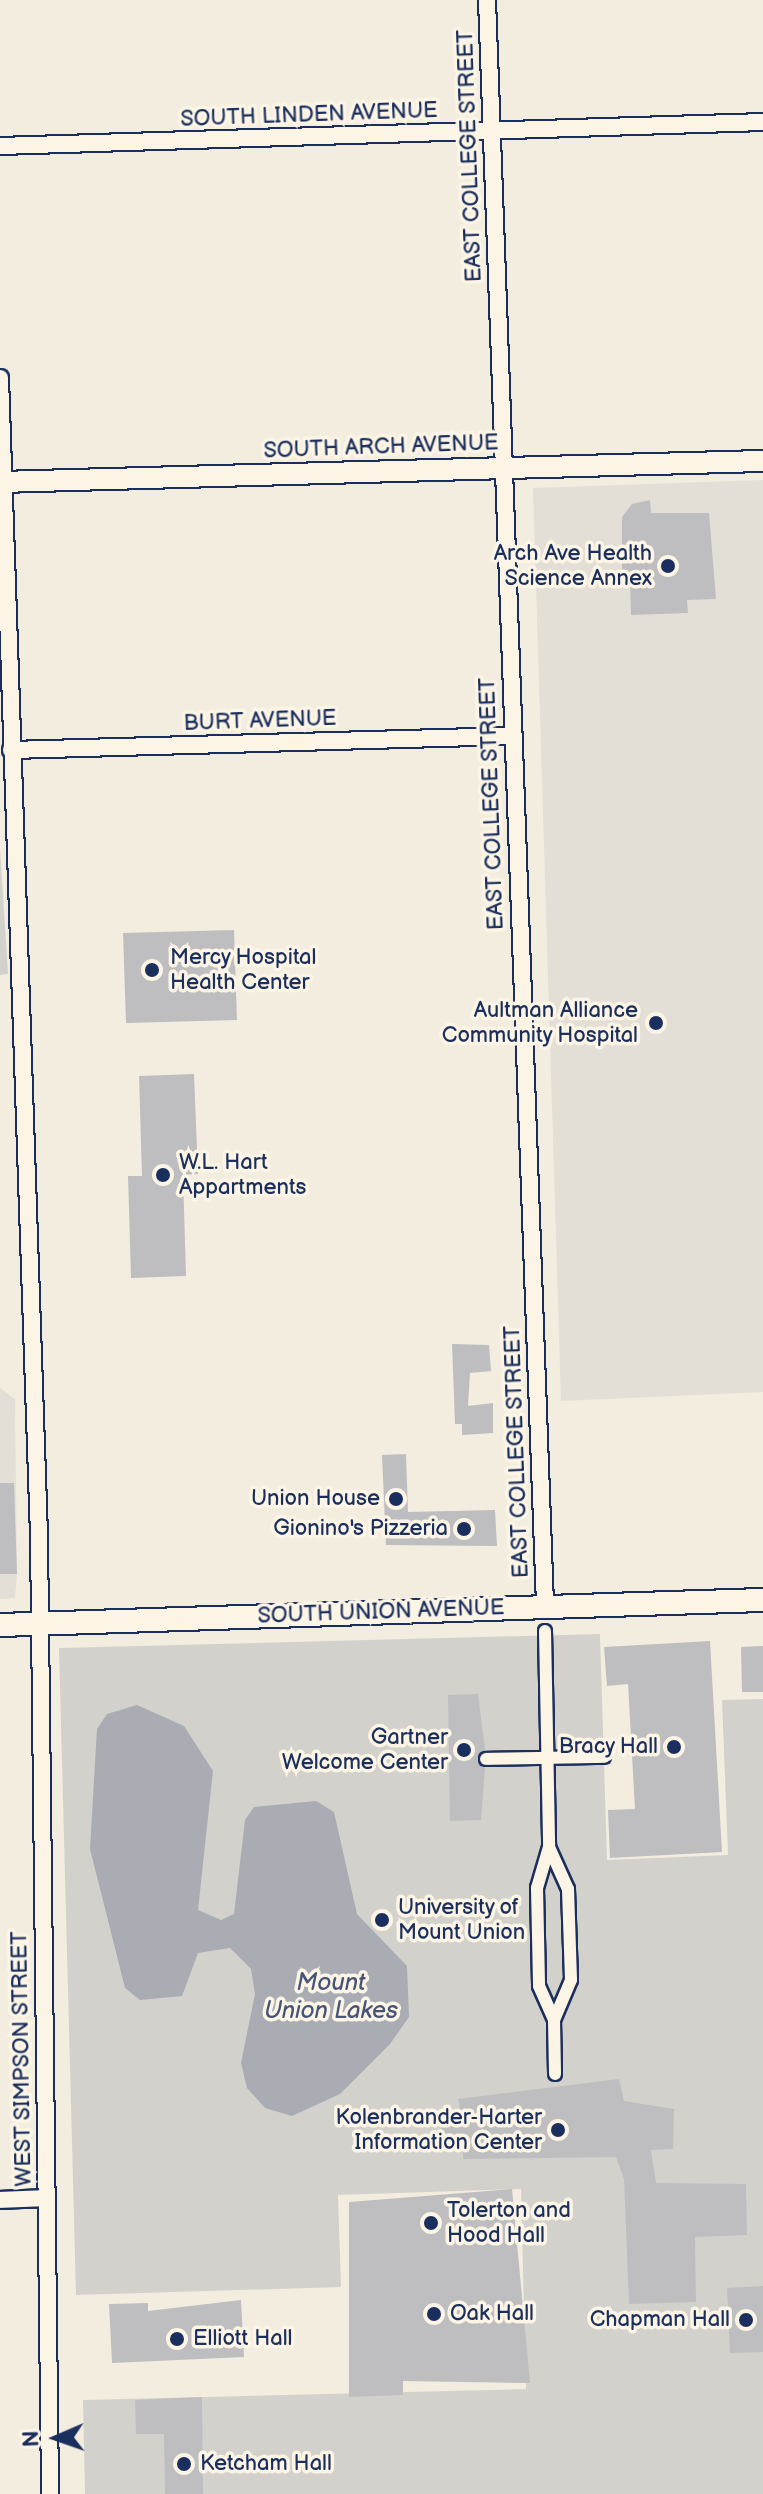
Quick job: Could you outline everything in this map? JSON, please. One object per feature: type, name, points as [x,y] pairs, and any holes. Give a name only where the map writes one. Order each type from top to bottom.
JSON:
[{"type":"main road","name":"SOUTH UNION AVENUE","points":[[0,1625],[763,1600]]},
{"type":"street","name":"EAST COLLEGE STREET","points":[[487,0],[511,736],[545,1607]]},
{"type":"street","name":"SOUTH LINDEN AVENUE","points":[[0,146],[763,122]]},
{"type":"street","name":"WEST SIMPSON STREET","points":[[0,378],[39,1623],[50,2494]]},
{"type":"street","name":"SOUTH ARCH AVENUE","points":[[1,482],[763,461]]},
{"type":"street","name":"BURT AVENUE","points":[[11,750],[511,736]]},
{"type":"street","points":[[545,1631],[549,1847],[537,1888],[539,1986],[554,2020],[555,2074]]},
{"type":"street","points":[[486,1759],[604,1757]]},
{"type":"street","points":[[549,1847],[568,1889],[571,1980],[554,2020]]},
{"type":"street","points":[[0,2200],[46,2198]]},
{"type":"shaded area","name":"Aultman Alliance Community Hospital","points":[[763,480],[763,1392],[561,1401],[533,488]]},
{"type":"shaded area","points":[[0,849],[8,974],[0,975]]},
{"type":"shaded area","points":[[0,1388],[15,1399],[17,1574],[15,1598],[0,1599]]},
{"type":"shaded area","name":"University of Mount Union","points":[[600,1634],[607,1860],[728,1855],[722,1700],[763,1699],[763,2494],[85,2494],[83,2400],[526,2389],[521,2189],[338,2195],[341,2287],[76,2295],[59,1648]]},
{"type":"water","name":"Mount Union Lakes","points":[[137,1705],[184,1726],[213,1771],[198,1910],[221,1920],[234,1914],[245,1820],[254,1807],[316,1801],[334,1812],[357,1914],[407,1966],[409,2017],[390,2044],[340,2094],[292,2116],[265,2108],[247,2088],[241,2063],[255,1994],[251,1969],[230,1948],[198,1953],[182,1996],[140,2000],[125,1988],[90,1849],[97,1729],[107,1714]]},
{"type":"building","name":"Arch Ave Health Science Annex","points":[[650,500],[651,513],[709,513],[716,599],[687,600],[688,613],[631,615],[630,578],[622,578],[622,517],[632,504]]},
{"type":"building","points":[[234,930],[237,1020],[126,1023],[123,933]]},
{"type":"building","name":"W.L. Hart Appartments","points":[[194,1074],[198,1174],[183,1175],[186,1276],[131,1278],[128,1176],[142,1176],[139,1076]]},
{"type":"building","points":[[452,1344],[489,1345],[491,1371],[470,1373],[468,1406],[493,1403],[493,1433],[462,1435],[462,1424],[455,1424]]},
{"type":"building","points":[[406,1454],[408,1512],[495,1510],[497,1546],[386,1545],[382,1455]]},
{"type":"building","points":[[0,1483],[14,1483],[17,1574],[0,1574]]},
{"type":"building","name":"Bracy Hall","points":[[710,1641],[722,1852],[610,1858],[608,1810],[635,1809],[628,1684],[607,1686],[604,1647]]},
{"type":"building","points":[[763,1646],[763,1692],[742,1692],[741,1647]]},
{"type":"building","name":"Gartner Welcome Center","points":[[478,1694],[485,1750],[477,1758],[485,1768],[481,1820],[450,1821],[448,1695]]},
{"type":"building","points":[[619,2079],[624,2101],[674,2109],[673,2149],[651,2150],[656,2183],[746,2184],[747,2235],[695,2237],[696,2302],[629,2304],[624,2179],[616,2157],[463,2159],[463,2150],[442,2150],[442,2115],[461,2114],[458,2099]]},
{"type":"building","name":"Oak Hall","points":[[512,2189],[530,2383],[403,2381],[403,2395],[349,2397],[349,2202]]},
{"type":"building","name":"Chapman Hall","points":[[763,2286],[763,2352],[730,2353],[727,2288]]},
{"type":"building","name":"Elliott Hall","points":[[241,2300],[244,2357],[112,2363],[109,2304],[148,2303],[148,2311]]},
{"type":"building","name":"Ketcham Hall","points":[[202,2397],[203,2494],[165,2494],[164,2434],[136,2434],[135,2400]]},
{"type":"place","name":"Arch Ave Health Science Annex","points":[[668,566]]},
{"type":"place","name":"Mercy Hospital Health Center","points":[[152,970]]},
{"type":"place","name":"Aultman Alliance Community Hospital","points":[[656,1023]]},
{"type":"place","name":"W.L. Hart Appartments","points":[[163,1175]]},
{"type":"place","name":"Union House","points":[[396,1499]]},
{"type":"place","name":"Gionino's Pizzeria","points":[[464,1529]]},
{"type":"place","name":"Bracy Hall","points":[[674,1747]]},
{"type":"place","name":"Gartner Welcome Center","points":[[464,1750]]},
{"type":"place","name":"University of Mount Union","points":[[382,1920]]},
{"type":"place","name":"Kolenbrander-Harter Information Center","points":[[558,2130]]},
{"type":"place","name":"Tolerton and Hood Hall","points":[[431,2223]]},
{"type":"place","name":"Oak Hall","points":[[434,2314]]},
{"type":"place","name":"Chapman Hall","points":[[746,2320]]},
{"type":"place","name":"Elliott Hall","points":[[177,2339]]},
{"type":"place","name":"Ketcham Hall","points":[[184,2464]]}]
